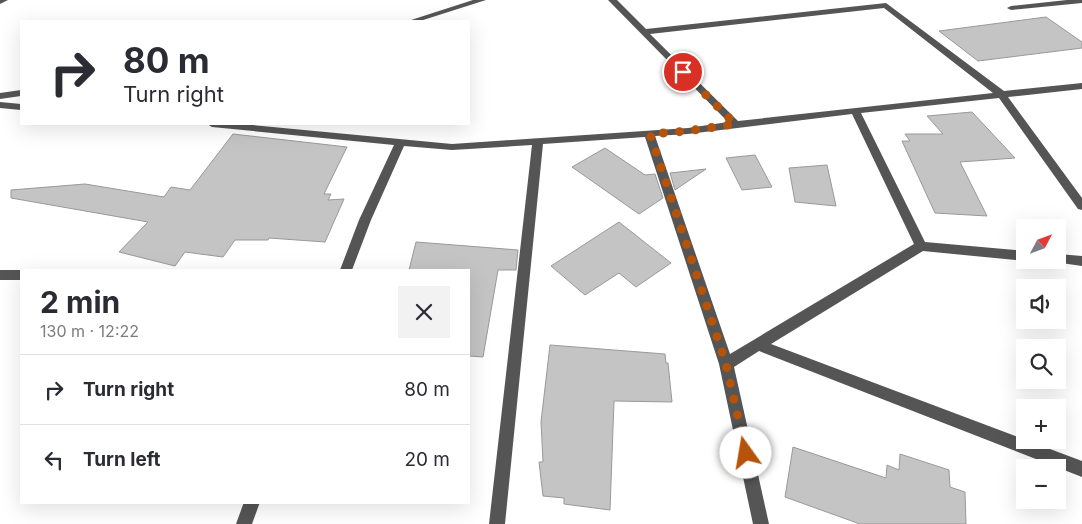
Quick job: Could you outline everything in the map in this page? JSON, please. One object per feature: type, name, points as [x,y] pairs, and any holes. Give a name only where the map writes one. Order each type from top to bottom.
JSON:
[{"type":"street","points":[[0,2],[4,0]]},
{"type":"street","points":[[415,20],[482,0]]},
{"type":"street","points":[[612,0],[735,124]]},
{"type":"street","points":[[1011,8],[1082,1]]},
{"type":"street","points":[[644,32],[886,5],[1000,93],[1082,206]]},
{"type":"street","points":[[223,125],[452,147],[688,131],[1000,93],[1082,86]]},
{"type":"street","points":[[0,96],[20,93]]},
{"type":"street","points":[[0,105],[20,106]]},
{"type":"street","points":[[855,110],[921,246]]},
{"type":"street","points":[[650,134],[726,364],[761,524]]},
{"type":"street","points":[[346,269],[365,220],[401,141]]},
{"type":"street","points":[[496,524],[538,141]]},
{"type":"street","points":[[726,364],[921,246],[1016,255]]},
{"type":"street","points":[[1066,260],[1082,261]]},
{"type":"street","points":[[0,275],[20,275]]},
{"type":"street","points":[[758,345],[1082,469]]},
{"type":"street","points":[[244,524],[251,504]]},
{"type":"building","points":[[1046,17],[1082,42],[1082,48],[978,61],[939,31]]},
{"type":"building","points":[[972,112],[1015,158],[960,162],[987,216],[935,213],[902,141],[910,141],[905,134],[943,134],[927,116]]},
{"type":"building","points":[[233,134],[347,147],[324,194],[331,194],[328,200],[344,199],[325,242],[269,238],[268,240],[235,240],[223,257],[185,252],[175,266],[119,252],[148,222],[11,198],[11,190],[85,184],[164,197],[171,187],[190,190]]},
{"type":"building","points":[[605,148],[645,175],[655,174],[663,198],[639,214],[572,167]]},
{"type":"building","points":[[755,155],[772,187],[742,190],[726,158]]},
{"type":"building","points":[[827,165],[836,206],[795,202],[789,168]]},
{"type":"building","points":[[706,169],[675,190],[670,173]]},
{"type":"building","points":[[619,222],[671,263],[636,287],[619,273],[585,295],[551,266]]},
{"type":"building","points":[[416,242],[518,250],[516,270],[498,270],[483,357],[470,356],[470,269],[409,269]]},
{"type":"building","points":[[550,345],[665,354],[666,363],[668,363],[672,402],[614,401],[610,510],[564,504],[564,498],[543,496],[539,462],[543,462],[541,422]]},
{"type":"building","points":[[793,447],[886,478],[887,465],[899,470],[900,454],[949,470],[950,487],[965,492],[966,524],[860,524],[785,497]]},
{"type":"route","points":[[683,72],[735,124],[650,134],[726,364],[746,453]]}]
